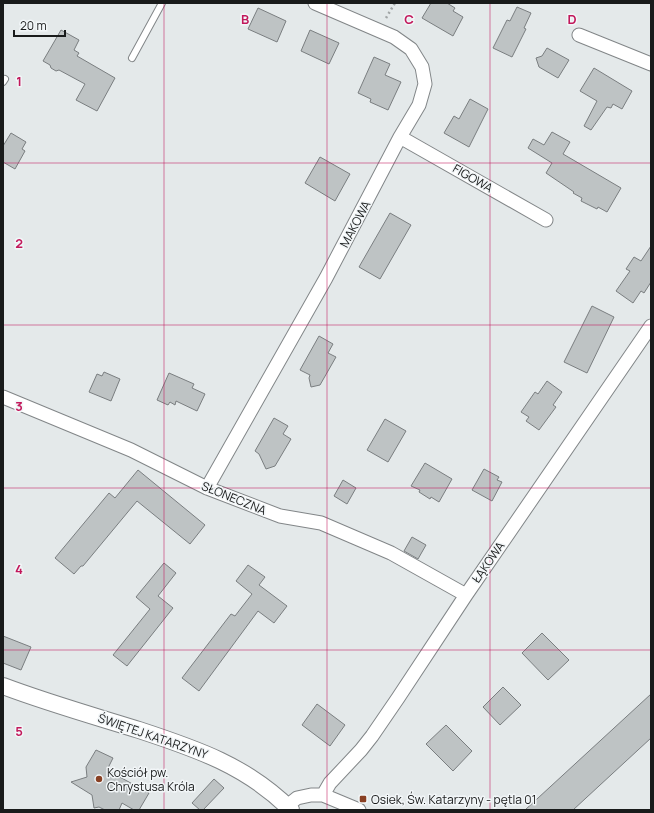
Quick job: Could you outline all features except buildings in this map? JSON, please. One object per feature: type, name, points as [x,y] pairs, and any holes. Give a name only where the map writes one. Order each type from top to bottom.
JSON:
[{"type":"street","name":"MAKOWA","points":[[207,488],[326,278],[400,137],[419,105],[425,84],[422,67],[411,49],[394,37],[315,3]]},
{"type":"street","points":[[579,35],[651,64]]},
{"type":"street","name":"FIGOWA","points":[[400,137],[546,220]]},
{"type":"street","name":"ŁĄKOWA","points":[[323,795],[330,783],[372,736],[466,595],[651,326]]},
{"type":"street","name":"SŁONECZNA","points":[[3,397],[131,450],[207,488],[280,516],[321,523],[391,553],[466,595]]},
{"type":"street","name":"ŚWIĘTEJ KATARZYNY","points":[[3,686],[197,750],[227,763],[247,774],[268,789],[289,808]]},
{"type":"street","points":[[289,808],[297,798],[310,795],[323,795],[359,810]]},
{"type":"lane","points":[[132,58],[162,3]]},
{"type":"place","name":"Kościół pw. Chrystusa Króla","points":[[99,779]]},
{"type":"place","name":"Osiek, Św. Katarzyny - pętla 01","points":[[363,799]]}]
